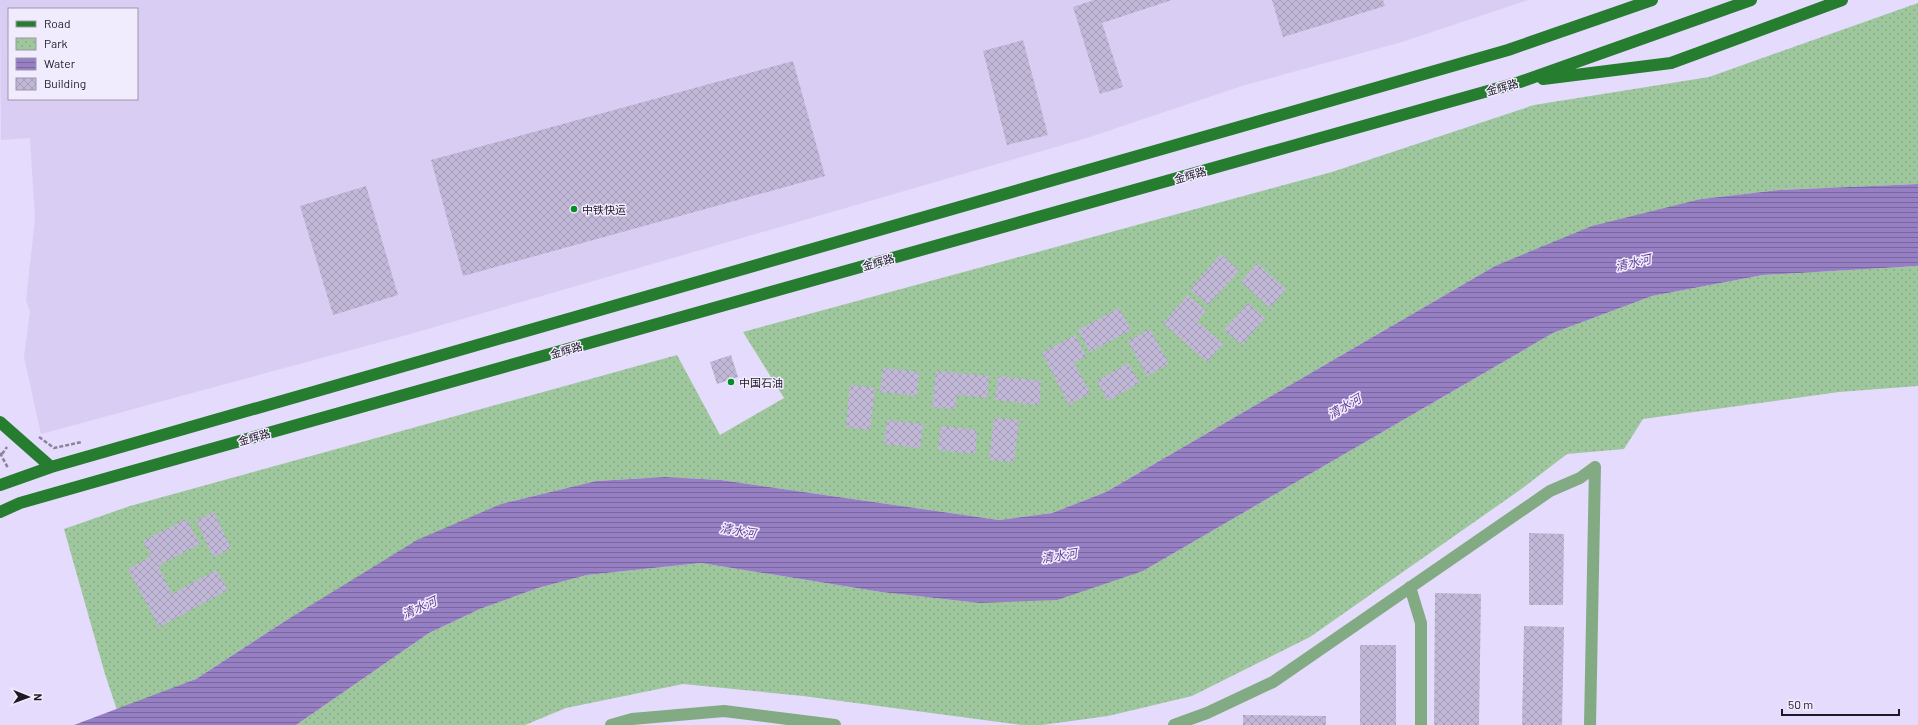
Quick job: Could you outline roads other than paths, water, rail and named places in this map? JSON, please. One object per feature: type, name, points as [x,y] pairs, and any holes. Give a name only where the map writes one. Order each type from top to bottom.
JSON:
[{"type":"main road","points":[[0,485],[51,467],[1508,50],[1652,0]]},
{"type":"main road","name":"金辉路","points":[[0,512],[20,503],[122,474],[1520,82],[1751,0]]},
{"type":"main road","points":[[1520,82],[1671,63],[1842,0]]},
{"type":"main road","points":[[0,422],[51,467]]},
{"type":"street","points":[[1174,725],[1207,713],[1273,682],[1550,491],[1580,478],[1595,467],[1590,725]]},
{"type":"street","points":[[1410,587],[1421,623],[1421,725]]},
{"type":"street","points":[[611,725],[632,718],[724,711],[835,725]]},
{"type":"water","name":"清水河","points":[[1918,184],[1918,266],[1763,275],[1652,296],[1553,333],[1143,571],[1057,600],[979,603],[881,592],[701,563],[587,575],[538,588],[480,609],[429,633],[296,725],[74,725],[196,679],[282,623],[417,540],[501,504],[596,481],[665,477],[721,480],[999,520],[1052,513],[1106,492],[1495,266],[1592,226],[1701,199],[1779,190]]},
{"type":"place","name":"中铁快运","points":[[574,209]]},
{"type":"place","name":"中国石油","points":[[731,382]]}]
